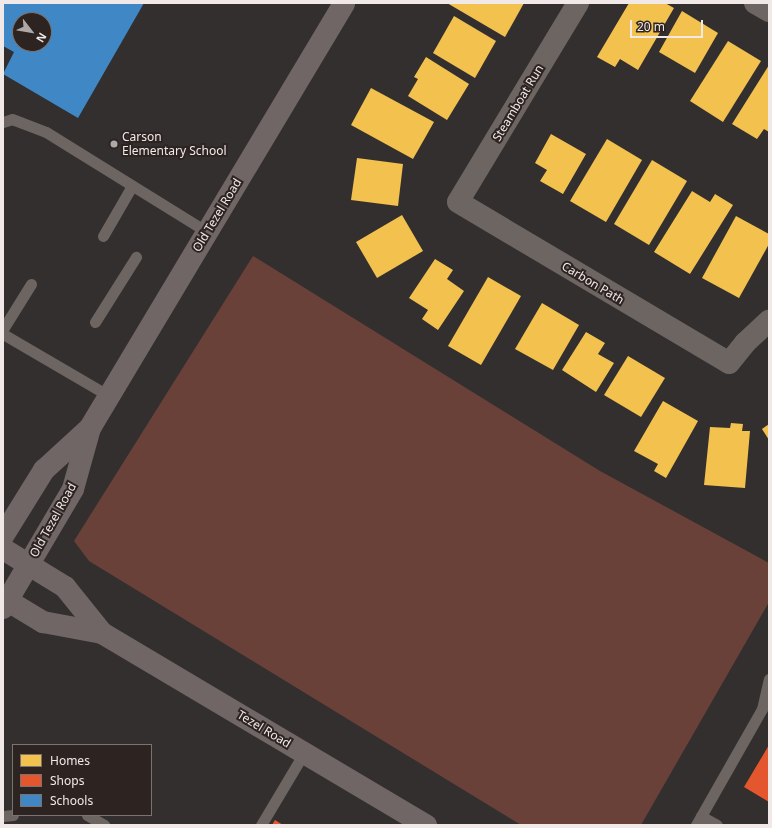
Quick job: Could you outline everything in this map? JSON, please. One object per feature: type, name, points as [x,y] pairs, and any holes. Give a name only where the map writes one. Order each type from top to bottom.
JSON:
[{"type":"street","name":"Old Tezel Road","points":[[4,602],[73,489],[90,428],[344,3]]},
{"type":"street","name":"Steamboat Run","points":[[458,202],[578,3]]},
{"type":"street","points":[[755,3],[769,11]]},
{"type":"street","name":"Carbon Path","points":[[458,202],[728,363],[745,343],[769,320]]},
{"type":"street","name":"Old Tezel Road","points":[[3,536],[44,470],[90,428]]},
{"type":"street","name":"Tezel Road","points":[[3,549],[65,587],[102,633]]},
{"type":"street","name":"Tezel Road","points":[[4,602],[43,622],[102,633],[425,825]]},
{"type":"lane","points":[[3,122],[12,119],[46,132],[207,232]]},
{"type":"lane","points":[[103,236],[132,186]]},
{"type":"lane","points":[[95,322],[136,257]]},
{"type":"lane","points":[[3,329],[31,284]]},
{"type":"lane","points":[[3,334],[109,396]]},
{"type":"lane","points":[[717,825],[698,820],[762,709],[769,679]]},
{"type":"lane","points":[[261,825],[304,753]]},
{"type":"lane","points":[[89,816],[104,825]]},
{"type":"shaded area","points":[[253,256],[600,471],[769,563],[769,602],[641,825],[521,825],[89,561],[74,541]]},
{"type":"building: Homes","points":[[447,3],[524,3],[505,37]]},
{"type":"building: Homes","points":[[629,3],[665,3],[674,8],[638,70],[620,59],[615,67],[597,57]]},
{"type":"building: Homes","points":[[682,11],[718,33],[695,73],[659,52]]},
{"type":"building: Homes","points":[[454,16],[496,41],[475,78],[433,53]]},
{"type":"building: Homes","points":[[728,41],[761,61],[723,122],[690,101]]},
{"type":"building: Homes","points":[[426,57],[469,84],[447,120],[408,96],[418,79],[414,77]]},
{"type":"building: Homes","points":[[769,65],[769,132],[764,129],[757,139],[732,124]]},
{"type":"building: Homes","points":[[371,88],[434,122],[413,159],[351,125]]},
{"type":"building: Homes","points":[[551,134],[586,154],[563,194],[540,181],[547,170],[535,163]]},
{"type":"building: Homes","points":[[607,139],[642,160],[606,222],[570,201]]},
{"type":"building: Homes","points":[[357,158],[403,164],[398,206],[351,200]]},
{"type":"building: Homes","points":[[652,160],[687,181],[649,245],[614,224]]},
{"type":"building: Homes","points":[[692,191],[710,202],[715,194],[733,205],[690,274],[654,252]]},
{"type":"building: Homes","points":[[402,215],[423,251],[377,278],[356,242]]},
{"type":"building: Homes","points":[[736,216],[769,234],[769,244],[739,298],[702,278]]},
{"type":"building: Homes","points":[[435,259],[453,270],[447,279],[464,291],[438,330],[422,319],[428,310],[409,298]]},
{"type":"building: Homes","points":[[488,277],[521,296],[481,365],[448,346]]},
{"type":"building: Homes","points":[[542,303],[579,325],[553,370],[515,349]]},
{"type":"building: Homes","points":[[586,332],[605,343],[598,354],[614,363],[596,392],[562,370]]},
{"type":"building: Homes","points":[[628,356],[665,378],[641,417],[604,395]]},
{"type":"building: Homes","points":[[663,401],[698,421],[666,478],[654,471],[658,464],[634,451]]},
{"type":"building: Homes","points":[[731,423],[743,424],[742,431],[750,431],[745,488],[704,485],[710,427],[730,428]]},
{"type":"building: Homes","points":[[769,424],[769,440],[762,429]]},
{"type":"building: Shops","points":[[769,745],[769,802],[744,787]]},
{"type":"building: Shops","points":[[275,820],[283,825],[272,825]]},
{"type":"building: Schools","points":[[3,3],[144,3],[78,118],[3,74],[14,52],[52,52],[52,12],[12,12],[12,51],[3,46]]},
{"type":"place","name":"Carson Elementary School","points":[[114,144]]}]
